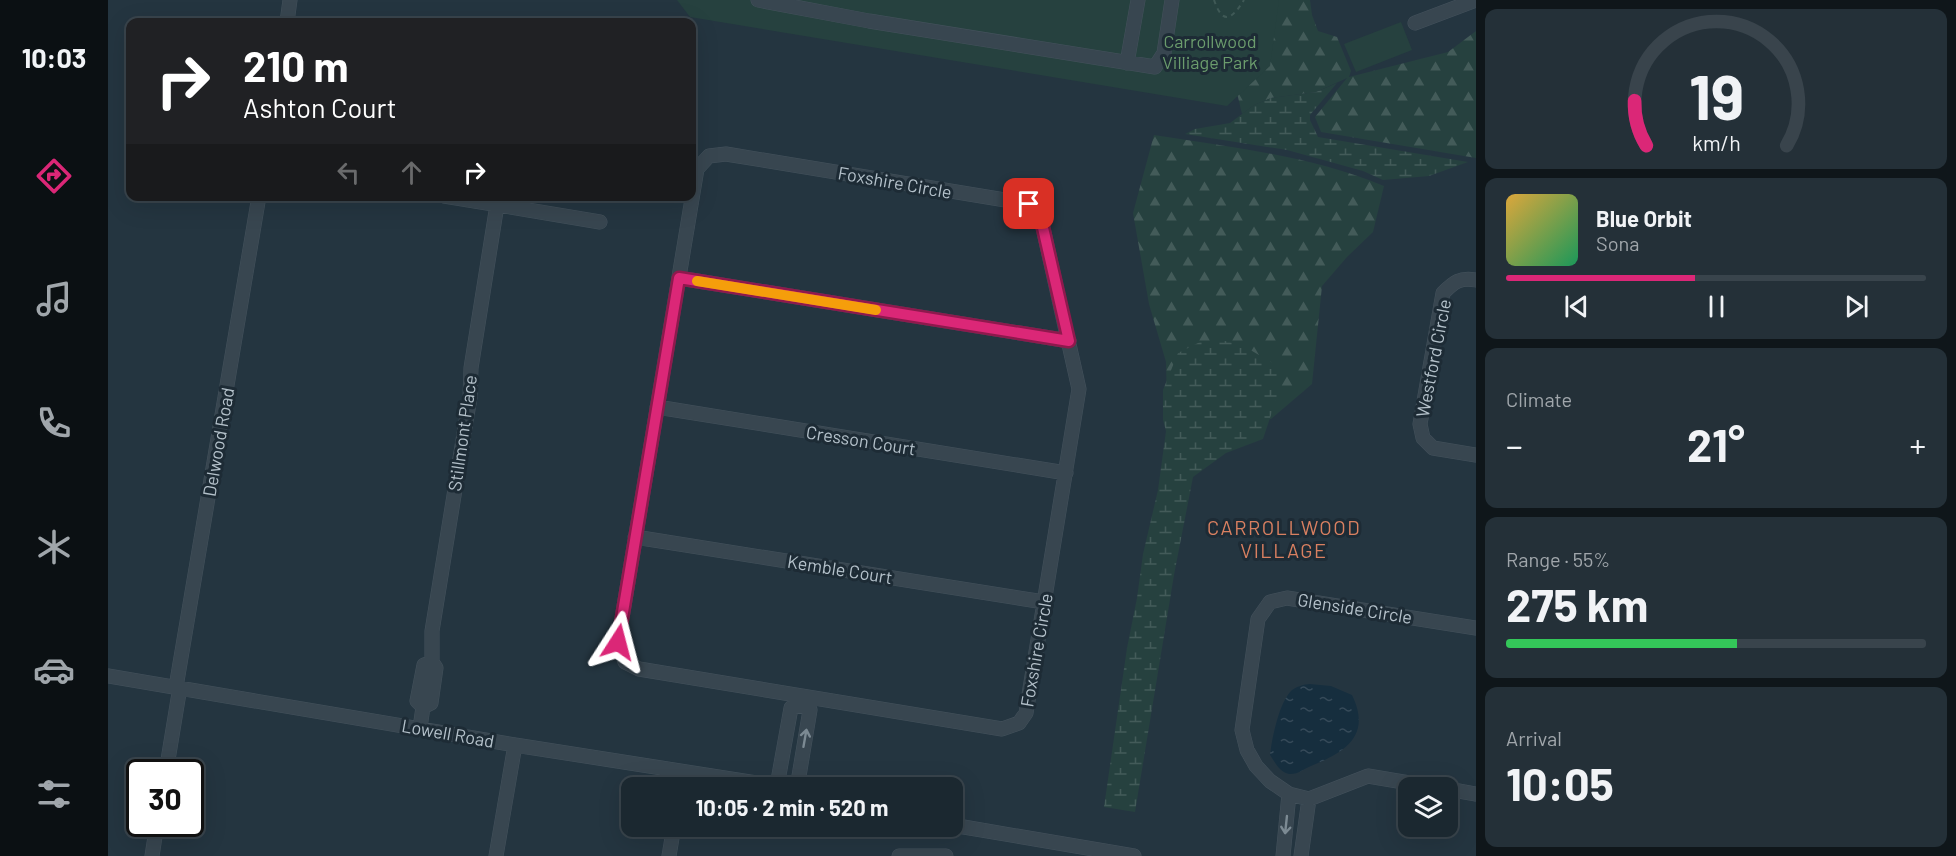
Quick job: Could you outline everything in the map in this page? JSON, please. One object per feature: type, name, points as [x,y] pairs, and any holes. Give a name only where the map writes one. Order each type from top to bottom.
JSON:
[{"type":"street","points":[[758,0],[869,21],[1155,67],[1164,53],[1172,0]]},
{"type":"street","points":[[1126,63],[1138,0]]},
{"type":"street","points":[[1415,23],[1476,0]]},
{"type":"street","name":"Foxshire Circle","points":[[692,201],[618,642],[625,662],[639,669],[802,701],[1002,729],[1018,723],[1026,713],[1080,389],[1041,219],[1029,204],[726,153],[709,156],[697,170],[696,176]]},
{"type":"street","name":"Delwood Road","points":[[168,759],[258,201]]},
{"type":"street","points":[[473,201],[600,222]]},
{"type":"street","name":"Stillmont Place","points":[[420,728],[423,706],[417,701],[427,685],[424,665],[432,662],[432,631],[436,597],[468,408],[471,368],[497,205]]},
{"type":"street","points":[[679,278],[1069,341]]},
{"type":"street","name":"Westford Circle","points":[[1476,280],[1454,282],[1443,292],[1420,424],[1423,438],[1433,448],[1476,455]]},
{"type":"street","name":"Cresson Court","points":[[657,407],[1066,473]]},
{"type":"street","name":"Kemble Court","points":[[636,537],[1044,602]]},
{"type":"street","name":"Glenside Circle","points":[[1309,799],[1289,794],[1270,781],[1256,766],[1247,750],[1242,730],[1258,619],[1270,602],[1287,598],[1476,628]]},
{"type":"street","name":"Lowell Road","points":[[108,676],[716,777]]},
{"type":"street","points":[[784,777],[791,708],[802,701],[810,710],[799,777]]},
{"type":"street","points":[[496,856],[515,744]]},
{"type":"street","points":[[682,777],[683,772]]},
{"type":"street","points":[[1301,856],[1309,799],[1368,776],[1398,781]]},
{"type":"street","points":[[1458,791],[1476,794]]},
{"type":"street","points":[[1283,856],[1289,794]]},
{"type":"street","points":[[963,827],[1076,852],[1134,856]]},
{"type":"street","points":[[152,856],[155,837]]},
{"type":"street","points":[[669,856],[672,837]]},
{"type":"street","points":[[899,856],[946,856]]},
{"type":"path","points":[[1214,0],[1220,14],[1228,18],[1244,0]]},
{"type":"green space","name":"Carrollwood Villiage Park","points":[[677,0],[1279,0],[1270,66],[1227,106],[690,17]]},
{"type":"green space","points":[[1264,0],[1310,0],[1312,15],[1318,31],[1337,37],[1351,71],[1349,77],[1448,52],[1476,31],[1476,158],[1321,132],[1315,117],[1347,78],[1316,92],[1271,98],[1254,105],[1242,114],[1237,93]]},
{"type":"green space","points":[[1401,22],[1412,50],[1356,72],[1344,44]]},
{"type":"green space","points":[[1337,83],[1310,115],[1318,137],[1468,162],[1429,176],[1383,180],[1363,171],[1287,150],[1185,134],[1195,129],[1230,123],[1254,105],[1271,98],[1316,92]]},
{"type":"green space","points":[[1154,135],[1242,148],[1300,160],[1384,186],[1373,232],[1322,286],[1312,384],[1271,419],[1217,422],[1167,409],[1166,362],[1149,304],[1133,213]]},
{"type":"green space","points":[[1225,341],[1242,345],[1279,367],[1279,391],[1263,439],[1226,453],[1193,477],[1174,575],[1135,812],[1104,807],[1143,554],[1158,490],[1166,431],[1163,420],[1163,390],[1178,353],[1200,342]]},
{"type":"water","points":[[1310,684],[1331,686],[1352,695],[1359,721],[1357,732],[1352,741],[1335,755],[1298,773],[1289,774],[1280,769],[1270,755],[1274,730],[1287,696],[1292,690]]},
{"type":"slow traffic","points":[[697,281],[876,310]]},
{"type":"district","name":"CARROLLWOOD VILLAGE","points":[[1284,538]]},
{"type":"route","points":[[618,642],[679,278],[1069,341],[1041,219],[1029,204]]}]
